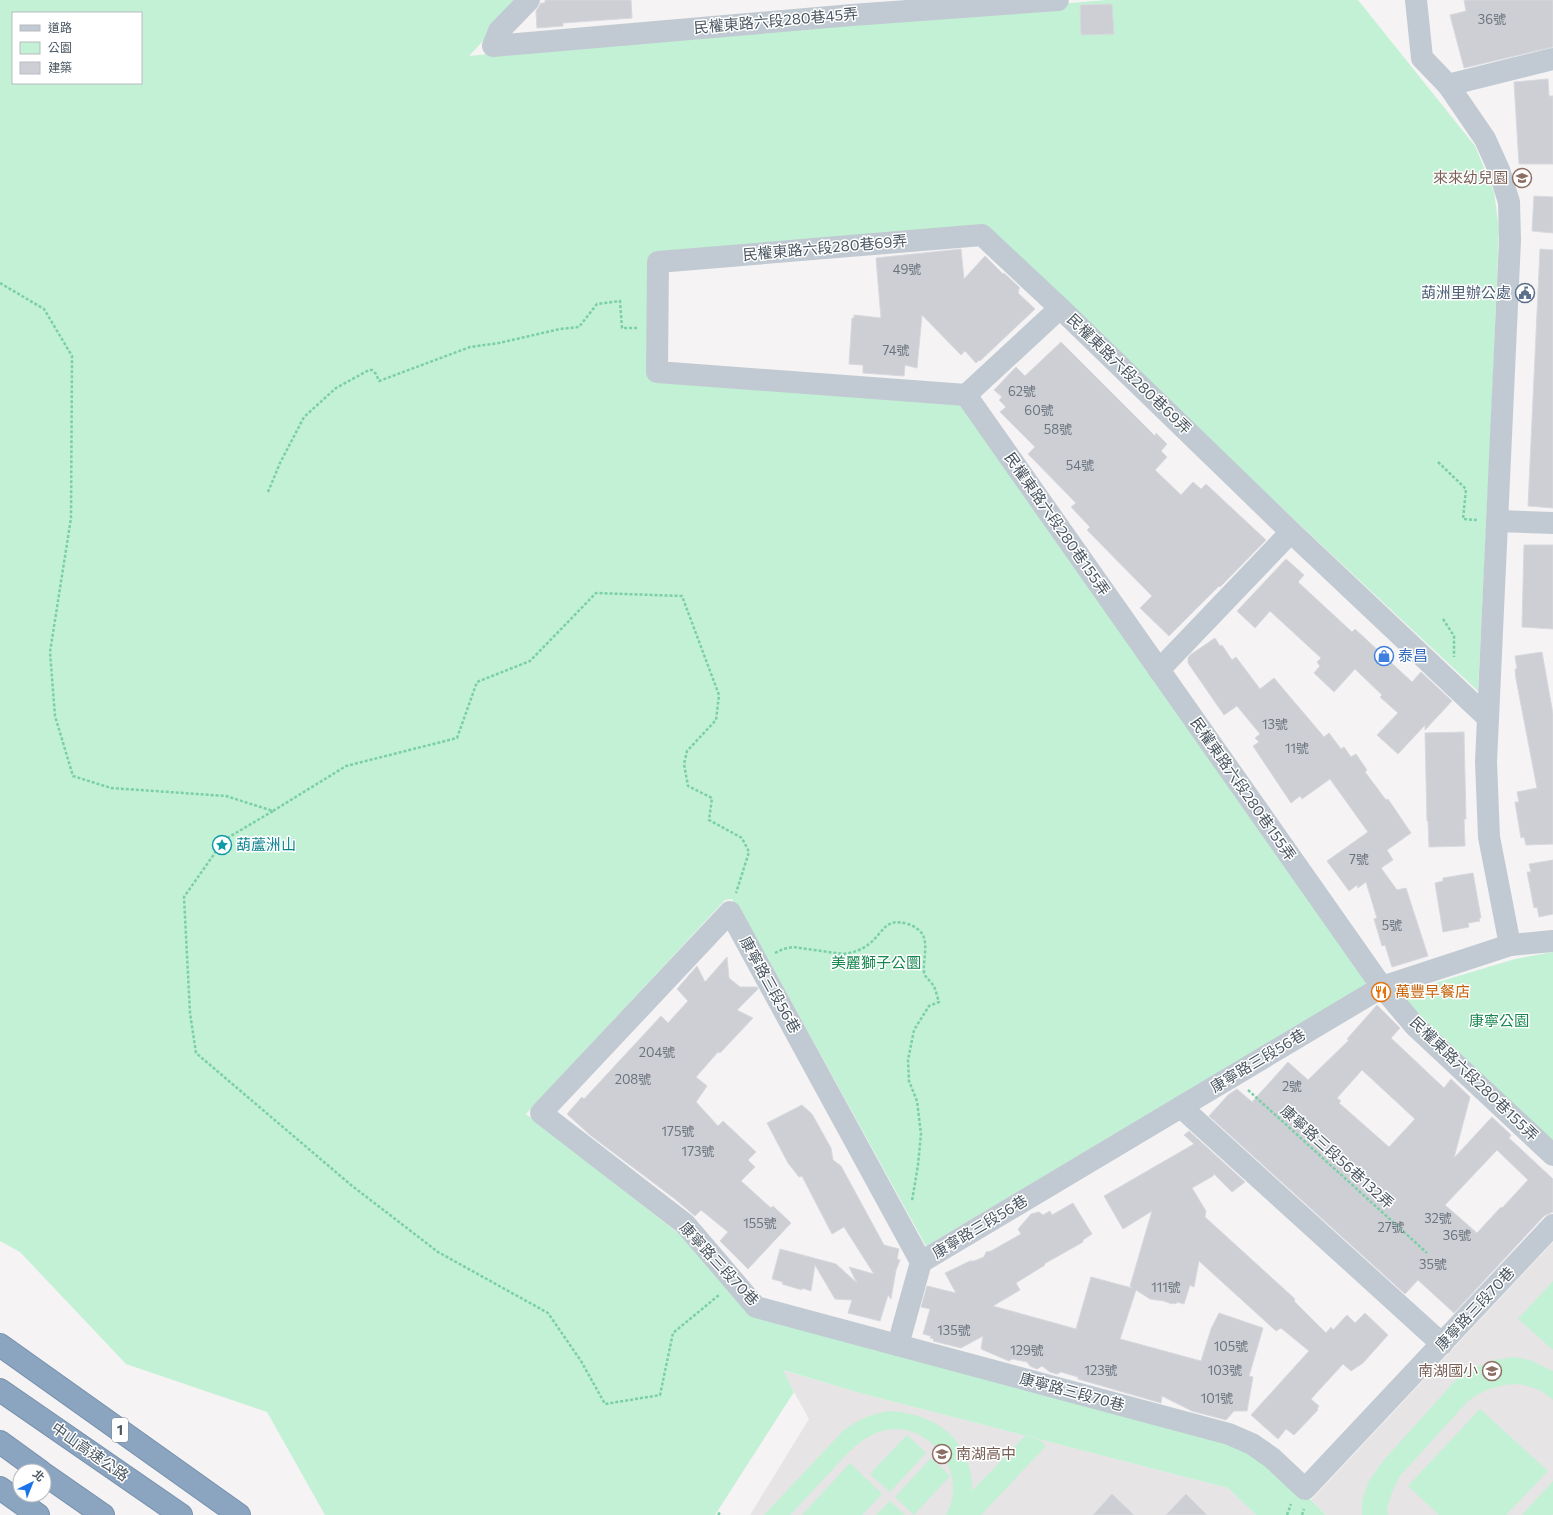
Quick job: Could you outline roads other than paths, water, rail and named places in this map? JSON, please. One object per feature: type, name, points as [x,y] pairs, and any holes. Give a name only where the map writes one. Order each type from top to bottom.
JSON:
[{"type":"highway","name":"1","points":[[0,1345],[239,1515]]},
{"type":"highway","name":"中山高速公路","points":[[0,1390],[181,1515]]},
{"type":"highway","points":[[0,1442],[29,1463]]},
{"type":"highway","points":[[52,1480],[103,1515]]},
{"type":"highway","points":[[0,1488],[38,1515]]},
{"type":"street","name":"民權東路六段280巷45弄","points":[[529,0],[499,30],[493,46],[851,7],[1058,0]]},
{"type":"street","points":[[1416,0],[1422,58],[1448,85],[1485,139],[1499,170],[1509,202],[1510,240],[1486,762],[1489,837],[1510,944]]},
{"type":"street","points":[[1448,85],[1553,59]]},
{"type":"street","name":"民權東路六段280巷69弄","points":[[966,395],[657,372],[658,262],[982,235],[1060,308],[1291,532],[1488,718]]},
{"type":"street","points":[[966,395],[1060,308]]},
{"type":"street","name":"民權東路六段280巷155弄","points":[[966,395],[1382,987],[1415,1026],[1553,1155]]},
{"type":"street","points":[[1497,521],[1553,523]]},
{"type":"street","points":[[1159,670],[1291,532]]},
{"type":"street","name":"康寧路三段56巷","points":[[541,1113],[730,912],[921,1262],[1382,987],[1510,944],[1553,941]]},
{"type":"street","points":[[1181,1107],[1442,1344]]},
{"type":"street","name":"康寧路三段70巷","points":[[541,1113],[684,1224],[756,1307],[1229,1434],[1252,1444],[1272,1458],[1305,1489],[1553,1225]]},
{"type":"street","points":[[898,1346],[921,1262]]},
{"type":"place","name":"來來幼兒園","points":[[1522,178]]},
{"type":"place","name":"葫洲里辦公處","points":[[1525,293]]},
{"type":"place","name":"泰昌","points":[[1384,656]]},
{"type":"place","name":"葫蘆洲山","points":[[222,845]]},
{"type":"place","name":"萬豐早餐店","points":[[1381,992]]},
{"type":"place","name":"南湖國小","points":[[1492,1371]]},
{"type":"place","name":"南湖高中","points":[[942,1454]]},
{"type":"park label","name":"美麗獅子公圜","points":[[876,963]]},
{"type":"park label","name":"康寧公園","points":[[1499,1021]]}]
